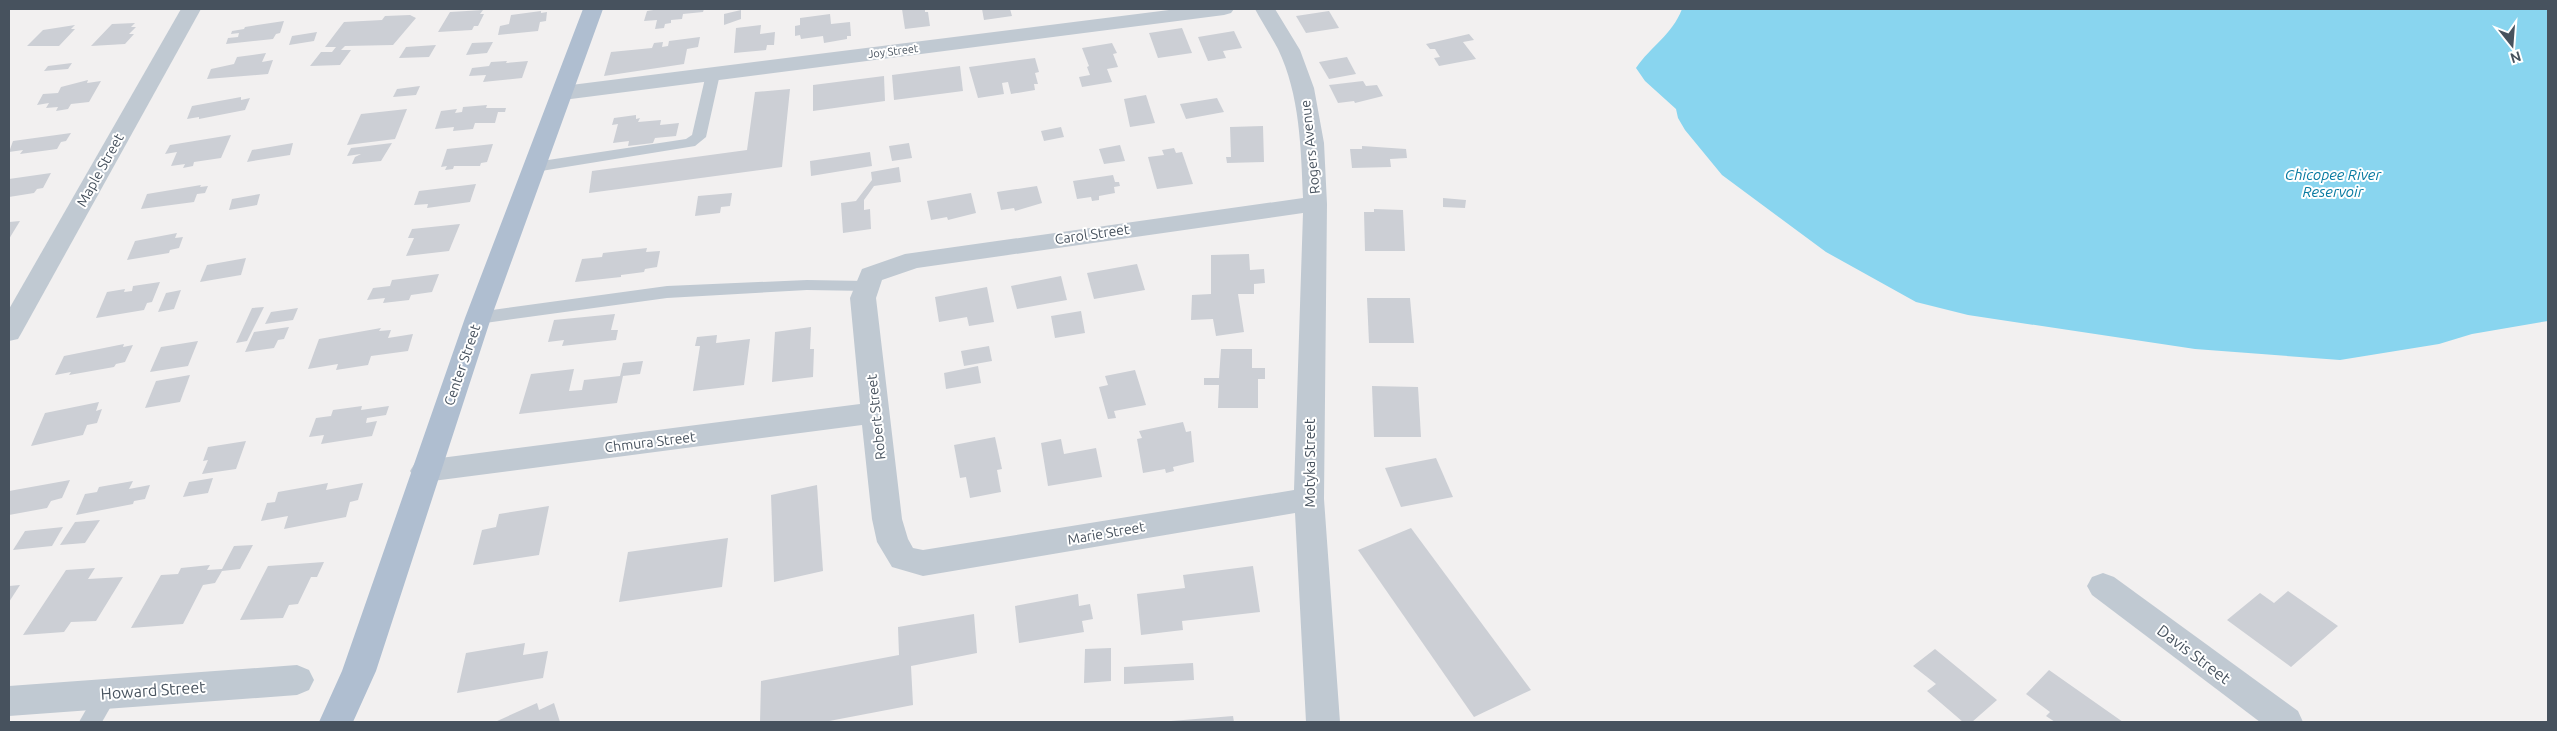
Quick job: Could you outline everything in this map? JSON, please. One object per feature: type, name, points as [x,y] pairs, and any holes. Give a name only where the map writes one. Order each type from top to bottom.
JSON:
[{"type":"main road","name":"Center Street","points":[[336,722],[358,671],[478,318],[593,9]]},
{"type":"street","name":"Maple Street","points":[[9,332],[191,9]]},
{"type":"street","name":"Joy Street","points":[[563,93],[1224,9]]},
{"type":"street","name":"Rogers Avenue","points":[[1265,9],[1289,50],[1304,88],[1312,143],[1315,204]]},
{"type":"street","name":"Carol Street","points":[[869,280],[914,260],[1315,204]]},
{"type":"street","name":"Motyka Street","points":[[1315,204],[1309,499],[1323,722]]},
{"type":"street","name":"Robert Street","points":[[869,280],[863,298],[887,520],[893,542],[903,558]]},
{"type":"street","name":"Chmura Street","points":[[425,471],[875,412]]},
{"type":"street","name":"Marie Street","points":[[903,558],[922,563],[1309,499]]},
{"type":"street","name":"Davis Street","points":[[2103,586],[2286,722]]},
{"type":"street","name":"Howard Street","points":[[9,701],[297,680]]},
{"type":"lane","points":[[535,167],[677,146],[700,137],[713,74]]},
{"type":"lane","points":[[478,318],[667,292],[869,280]]},
{"type":"lane","points":[[90,722],[107,694]]},
{"type":"water","name":"Chicopee River Reservoir","points":[[1682,9],[2548,9],[2548,321],[2472,334],[2439,344],[2340,360],[2195,349],[1968,315],[1916,302],[1826,252],[1722,175],[1685,130],[1678,118],[1676,109],[1645,81],[1636,68],[1673,26]]},
{"type":"building","points":[[660,9],[704,9],[703,12],[683,14],[682,19],[671,20],[671,23],[665,24],[664,28],[655,29],[657,20],[644,21],[647,11]]},
{"type":"building","points":[[902,9],[925,9],[925,12],[928,12],[930,26],[905,29]]},
{"type":"building","points":[[982,9],[1010,9],[1012,16],[984,20]]},
{"type":"building","points":[[483,10],[480,14],[484,14],[478,26],[474,26],[472,30],[438,32],[450,12]]},
{"type":"building","points":[[741,10],[741,19],[724,25],[724,14]]},
{"type":"building","points":[[541,11],[541,13],[547,12],[546,21],[540,22],[538,31],[498,35],[500,26],[509,24],[511,15]]},
{"type":"building","points":[[1329,11],[1339,28],[1306,33],[1296,16]]},
{"type":"building","points":[[830,14],[831,24],[850,22],[851,36],[847,36],[847,39],[824,43],[823,36],[801,39],[800,35],[795,36],[795,26],[800,25],[800,18]]},
{"type":"building","points":[[410,15],[416,18],[393,45],[345,46],[341,50],[351,50],[340,65],[310,66],[321,52],[332,52],[336,47],[325,47],[344,22],[382,20],[385,16]]},
{"type":"building","points":[[284,21],[280,33],[276,34],[273,39],[226,44],[228,38],[238,37],[239,33],[231,34],[232,31]]},
{"type":"building","points":[[135,23],[131,27],[136,27],[129,34],[134,34],[125,44],[91,46],[112,24]]},
{"type":"building","points":[[75,25],[71,29],[75,29],[59,46],[27,46],[43,30]]},
{"type":"building","points":[[761,25],[760,34],[775,32],[774,45],[767,45],[766,50],[734,53],[736,28]]},
{"type":"building","points":[[1182,28],[1192,53],[1158,58],[1149,33]]},
{"type":"building","points":[[1234,31],[1242,48],[1223,51],[1226,58],[1208,61],[1198,37]]},
{"type":"building","points":[[317,32],[314,41],[289,45],[292,36]]},
{"type":"building","points":[[1469,34],[1474,40],[1463,42],[1476,59],[1439,66],[1434,58],[1440,57],[1435,49],[1430,49],[1426,44]]},
{"type":"building","points":[[700,37],[698,47],[687,49],[684,64],[604,76],[611,52],[652,48],[654,43],[663,42],[662,47],[668,46],[669,41]]},
{"type":"building","points":[[493,42],[487,53],[466,55],[472,43]]},
{"type":"building","points":[[1112,43],[1117,53],[1113,54],[1118,67],[1107,69],[1112,82],[1082,87],[1079,77],[1090,75],[1087,67],[1089,66],[1082,48]]},
{"type":"building","points":[[436,45],[429,57],[399,58],[406,47]]},
{"type":"building","points":[[266,53],[262,62],[273,60],[268,74],[207,79],[211,69],[234,64],[237,57]]},
{"type":"building","points":[[1347,57],[1356,74],[1329,79],[1319,62]]},
{"type":"building","points":[[1035,58],[1039,72],[1035,73],[1038,84],[1034,84],[1035,90],[1011,94],[1008,82],[1002,83],[1004,94],[978,98],[969,67]]},
{"type":"building","points":[[507,61],[506,63],[528,61],[522,78],[483,82],[486,75],[469,76],[472,68],[489,66],[491,62]]},
{"type":"building","points":[[72,63],[68,69],[44,71],[48,66]]},
{"type":"building","points":[[960,66],[963,91],[894,100],[892,75]]},
{"type":"building","points":[[884,76],[885,101],[813,111],[813,85]]},
{"type":"building","points":[[88,80],[87,83],[101,81],[89,102],[71,104],[68,109],[56,111],[58,107],[46,108],[49,103],[37,105],[43,94],[58,93],[61,87]]},
{"type":"building","points":[[1363,81],[1366,86],[1377,85],[1383,96],[1355,103],[1354,101],[1338,103],[1329,85]]},
{"type":"building","points":[[420,86],[416,95],[393,97],[397,89]]},
{"type":"building","points":[[790,89],[782,167],[589,193],[592,171],[747,150],[755,92]]},
{"type":"building","points":[[1146,95],[1155,123],[1130,127],[1124,99]]},
{"type":"building","points":[[241,97],[241,100],[250,98],[245,110],[199,119],[199,117],[187,119],[192,106]]},
{"type":"building","points":[[1217,98],[1224,112],[1186,119],[1180,104]]},
{"type":"building","points":[[487,105],[486,108],[506,108],[505,112],[498,112],[495,123],[475,123],[473,129],[453,131],[454,127],[435,129],[441,111],[457,109],[455,113],[462,112],[463,107]]},
{"type":"building","points":[[407,109],[395,139],[347,145],[361,114]]},
{"type":"building","points":[[636,115],[636,119],[640,118],[638,122],[661,120],[660,125],[679,123],[676,136],[655,138],[653,143],[628,146],[629,141],[613,143],[618,124],[612,125],[614,118]]},
{"type":"building","points":[[1263,126],[1264,162],[1227,163],[1226,157],[1231,157],[1230,127]]},
{"type":"building","points":[[1061,127],[1064,137],[1044,141],[1041,131]]},
{"type":"building","points":[[71,133],[66,141],[61,142],[57,149],[20,154],[23,150],[9,152],[13,141]]},
{"type":"building","points":[[231,135],[221,158],[194,162],[193,166],[183,168],[185,164],[171,166],[177,152],[165,154],[170,145]]},
{"type":"building","points":[[293,143],[290,155],[247,162],[252,150]]},
{"type":"building","points":[[392,143],[381,161],[352,164],[355,157],[361,154],[347,156],[351,148]]},
{"type":"building","points":[[909,143],[912,158],[892,161],[889,146]]},
{"type":"building","points":[[493,144],[487,162],[481,163],[480,166],[454,166],[453,169],[445,170],[447,166],[441,167],[447,149]]},
{"type":"building","points":[[1120,145],[1125,161],[1104,164],[1099,149]]},
{"type":"building","points":[[1362,146],[1406,149],[1407,158],[1390,159],[1391,167],[1352,168],[1350,149],[1362,149]]},
{"type":"building","points":[[1174,148],[1176,153],[1182,152],[1193,184],[1157,189],[1148,157],[1164,155],[1162,150]]},
{"type":"building","points":[[870,152],[872,166],[811,176],[810,161]]},
{"type":"building","points":[[899,167],[901,182],[874,186],[864,200],[864,210],[870,209],[871,229],[843,233],[841,203],[856,201],[872,180],[871,172]]},
{"type":"building","points":[[51,173],[43,188],[37,189],[34,193],[9,197],[9,179]]},
{"type":"building","points":[[1113,175],[1115,182],[1119,182],[1120,186],[1114,187],[1115,193],[1099,196],[1099,200],[1092,201],[1091,197],[1077,199],[1073,181]]},
{"type":"building","points":[[476,184],[470,202],[427,208],[428,204],[414,205],[419,191]]},
{"type":"building","points":[[201,185],[200,187],[208,186],[205,193],[197,194],[194,202],[141,209],[147,194]]},
{"type":"building","points":[[1037,186],[1042,203],[1015,211],[1014,208],[1001,210],[997,192]]},
{"type":"building","points":[[732,193],[730,206],[721,207],[720,213],[695,216],[698,196]]},
{"type":"building","points":[[971,193],[976,213],[948,220],[947,217],[931,220],[927,201]]},
{"type":"building","points":[[260,194],[257,205],[229,210],[232,199]]},
{"type":"building","points":[[1443,198],[1466,200],[1465,208],[1443,207]]},
{"type":"building","points":[[1374,209],[1403,210],[1405,251],[1365,251],[1364,212],[1374,212]]},
{"type":"building","points":[[20,221],[9,239],[9,222]]},
{"type":"building","points":[[460,224],[449,251],[406,256],[414,238],[408,238],[412,229]]},
{"type":"building","points":[[177,233],[175,238],[183,237],[179,248],[170,250],[169,253],[127,260],[135,241]]},
{"type":"building","points":[[647,248],[646,252],[660,251],[657,267],[645,269],[644,272],[621,275],[621,277],[575,282],[582,259],[602,257],[603,253]]},
{"type":"building","points":[[1249,254],[1250,270],[1264,269],[1265,283],[1254,284],[1254,294],[1238,294],[1244,332],[1216,336],[1213,319],[1191,320],[1192,295],[1211,294],[1211,255]]},
{"type":"building","points":[[246,258],[241,275],[200,282],[207,265]]},
{"type":"building","points":[[1137,264],[1145,290],[1094,299],[1087,273]]},
{"type":"building","points":[[439,274],[432,292],[411,295],[409,300],[383,303],[385,298],[367,300],[373,288],[390,286],[392,280]]},
{"type":"building","points":[[1061,276],[1067,300],[1017,309],[1011,286]]},
{"type":"building","points":[[160,282],[152,302],[147,303],[144,310],[96,318],[107,292],[125,289],[124,292],[132,291],[133,286]]},
{"type":"building","points":[[987,287],[994,322],[969,326],[967,317],[939,322],[935,297]]},
{"type":"building","points":[[181,290],[174,309],[158,312],[166,293]]},
{"type":"building","points":[[1367,298],[1410,298],[1414,343],[1369,343]]},
{"type":"building","points":[[264,307],[247,341],[236,343],[252,308]]},
{"type":"building","points":[[298,308],[293,320],[265,324],[271,312]]},
{"type":"building","points":[[1081,311],[1085,333],[1055,338],[1051,316]]},
{"type":"building","points":[[615,314],[611,330],[618,330],[616,340],[562,346],[564,340],[548,342],[554,320]]},
{"type":"building","points":[[289,327],[284,339],[278,340],[274,348],[245,352],[254,332]]},
{"type":"building","points":[[811,327],[810,349],[814,349],[813,377],[772,382],[775,332]]},
{"type":"building","points":[[381,328],[379,331],[391,330],[388,338],[413,334],[408,351],[371,356],[368,365],[336,370],[338,364],[308,369],[319,339]]},
{"type":"building","points":[[717,335],[716,343],[750,339],[744,385],[693,391],[700,346],[695,346],[697,337]]},
{"type":"building","points":[[198,341],[188,366],[150,372],[161,347]]},
{"type":"building","points":[[124,344],[123,347],[133,345],[125,362],[116,364],[114,367],[69,375],[71,372],[55,375],[64,356]]},
{"type":"building","points":[[989,346],[992,361],[964,366],[961,351]]},
{"type":"building","points":[[1221,349],[1252,349],[1252,368],[1265,368],[1265,379],[1258,379],[1258,408],[1218,408],[1219,385],[1204,385],[1204,378],[1219,378]]},
{"type":"building","points":[[643,361],[640,374],[623,376],[617,403],[519,414],[531,374],[574,369],[569,391],[582,390],[584,380],[620,376],[623,363]]},
{"type":"building","points":[[978,366],[981,383],[946,389],[944,373]]},
{"type":"building","points":[[1135,370],[1146,405],[1114,411],[1116,418],[1108,419],[1099,387],[1108,385],[1105,376]]},
{"type":"building","points":[[190,375],[180,402],[145,408],[156,381]]},
{"type":"building","points":[[1372,386],[1418,387],[1421,437],[1374,437]]},
{"type":"building","points":[[99,402],[96,411],[102,409],[97,423],[87,425],[83,435],[31,446],[45,413]]},
{"type":"building","points":[[362,406],[361,410],[389,406],[386,415],[367,418],[366,423],[377,421],[372,436],[321,444],[324,435],[309,437],[316,418],[331,416],[333,410]]},
{"type":"building","points":[[1183,422],[1186,432],[1191,431],[1194,462],[1173,467],[1174,471],[1166,473],[1165,469],[1143,473],[1137,439],[1142,438],[1139,431]]},
{"type":"building","points":[[995,437],[1002,469],[997,470],[1001,492],[970,498],[966,477],[960,478],[954,445]]},
{"type":"building","points":[[1061,439],[1064,454],[1096,448],[1102,477],[1048,486],[1041,443]]},
{"type":"building","points":[[246,441],[236,469],[202,474],[208,460],[203,461],[208,447]]},
{"type":"building","points":[[1436,458],[1453,497],[1401,507],[1385,468]]},
{"type":"building","points":[[213,478],[208,493],[183,497],[189,482]]},
{"type":"building","points":[[70,480],[62,498],[51,501],[47,508],[9,515],[9,491]]},
{"type":"building","points":[[133,481],[129,489],[150,485],[145,499],[134,501],[133,504],[76,515],[85,494],[97,492],[99,487]]},
{"type":"building","points":[[328,483],[326,490],[363,483],[358,500],[350,502],[346,517],[284,529],[288,516],[261,521],[267,503],[275,502],[278,492]]},
{"type":"building","points":[[817,485],[823,571],[774,582],[771,495]]},
{"type":"building","points":[[549,506],[539,555],[473,565],[482,530],[496,527],[499,514]]},
{"type":"building","points":[[100,520],[85,543],[60,545],[75,522]]},
{"type":"building","points":[[63,527],[52,546],[13,550],[25,531]]},
{"type":"building","points":[[1411,528],[1531,690],[1474,717],[1358,550]]},
{"type":"building","points":[[728,538],[722,587],[619,602],[628,552]]},
{"type":"building","points":[[253,545],[240,569],[222,571],[215,583],[203,585],[183,624],[131,628],[161,575],[178,574],[181,568],[210,565],[207,570],[222,569],[234,546]]},
{"type":"building","points":[[324,562],[317,577],[311,577],[298,604],[289,605],[283,618],[240,620],[268,566]]},
{"type":"building","points":[[1253,566],[1260,612],[1182,621],[1183,630],[1141,635],[1137,594],[1185,588],[1183,575]]},
{"type":"building","points":[[95,568],[88,579],[123,577],[96,621],[71,622],[64,632],[23,635],[66,570]]},
{"type":"building","points":[[20,585],[9,602],[9,586]]},
{"type":"building","points":[[2288,591],[2338,626],[2291,667],[2227,620],[2260,593],[2274,603]]},
{"type":"building","points":[[1078,594],[1079,606],[1090,604],[1093,619],[1082,621],[1084,632],[1019,643],[1015,606]]},
{"type":"building","points":[[974,614],[977,653],[911,666],[913,705],[824,722],[760,722],[761,681],[899,655],[898,627]]},
{"type":"building","points":[[525,643],[523,655],[548,651],[543,678],[457,693],[466,653]]},
{"type":"building","points":[[1111,648],[1111,681],[1084,683],[1085,649]]},
{"type":"building","points":[[1935,649],[1997,700],[1972,722],[1963,722],[1927,691],[1936,684],[1913,666]]},
{"type":"building","points":[[1193,663],[1194,680],[1124,684],[1124,667]]},
{"type":"building","points":[[2049,670],[2123,722],[2055,722],[2046,716],[2050,712],[2026,694]]},
{"type":"building","points":[[537,703],[539,710],[554,703],[560,722],[495,722]]},
{"type":"building","points":[[1233,716],[1234,722],[1171,722],[1171,721]]}]
